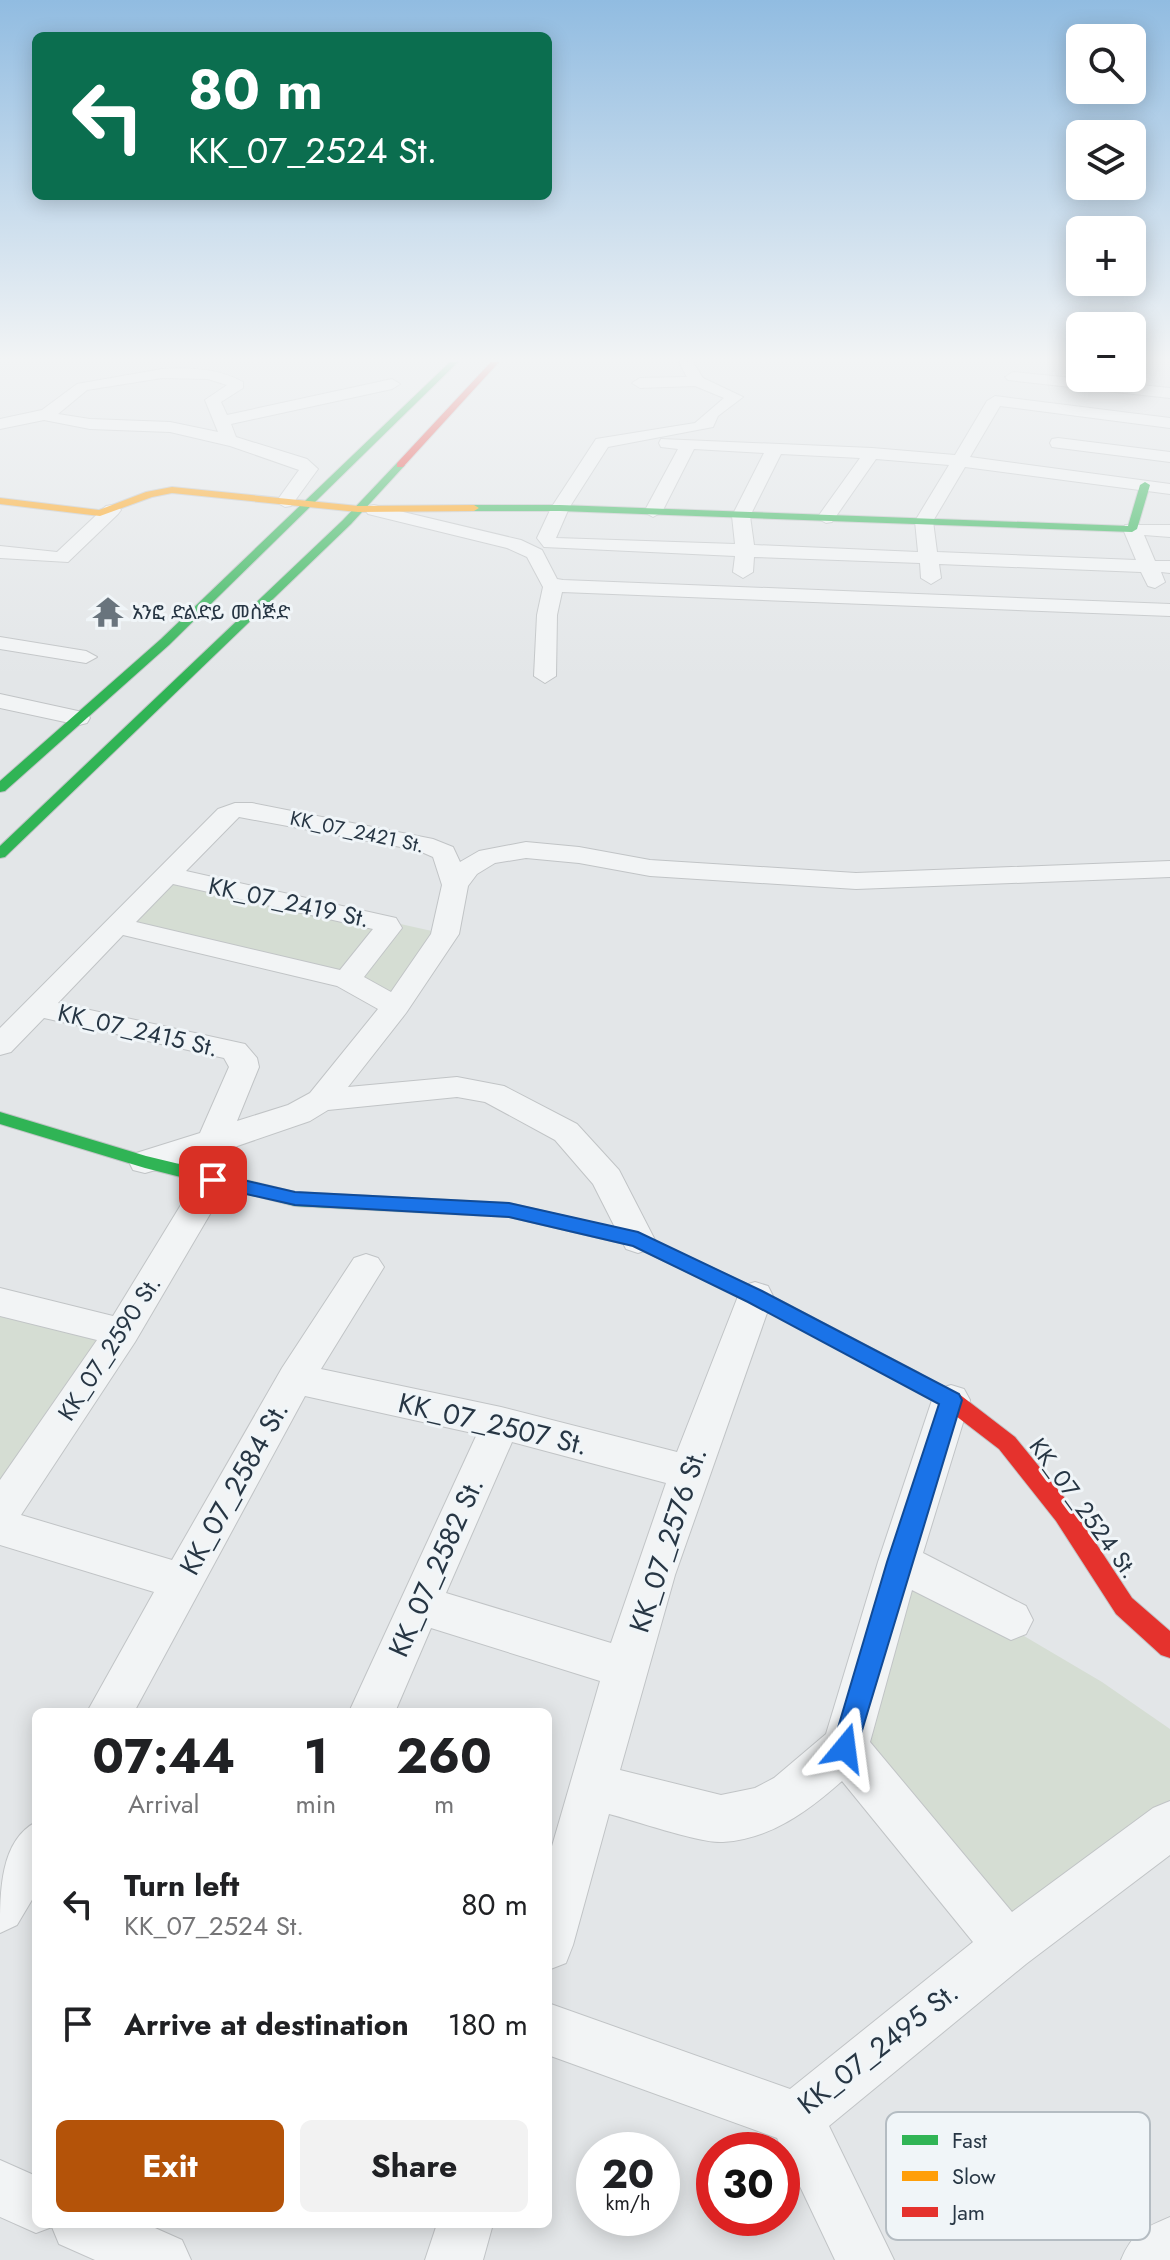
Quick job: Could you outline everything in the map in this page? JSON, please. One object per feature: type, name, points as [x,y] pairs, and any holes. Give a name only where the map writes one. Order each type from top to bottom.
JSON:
[{"type":"main road","points":[[0,788],[195,613],[347,467]]},
{"type":"main road","points":[[0,854],[275,592],[366,510],[403,467]]},
{"type":"main road","points":[[0,501],[91,513],[112,510],[133,498],[155,491],[195,492],[366,510],[560,508],[1132,529],[1145,485]]},
{"type":"main road","name":"KK_07_2524 St.","points":[[0,1118],[145,1162],[295,1199],[509,1210],[638,1240],[755,1296],[951,1400],[1007,1443],[1064,1514],[1124,1606],[1170,1647]]},
{"type":"street","points":[[285,502],[308,467]]},
{"type":"street","points":[[586,467],[560,508],[546,538],[551,543],[1170,567]]},
{"type":"street","points":[[653,512],[676,467]]},
{"type":"street","points":[[740,593],[745,551],[741,516],[766,467]]},
{"type":"street","points":[[826,518],[862,467]]},
{"type":"street","points":[[936,601],[927,559],[924,521],[955,467]]},
{"type":"street","points":[[1012,467],[1170,489]]},
{"type":"street","points":[[1044,472],[1046,467]]},
{"type":"street","points":[[0,552],[61,558],[112,510]]},
{"type":"street","points":[[366,510],[514,544],[535,554],[549,583],[553,585],[1169,610],[1132,529],[1170,531]]},
{"type":"street","points":[[545,676],[547,615],[553,585]]},
{"type":"street","points":[[0,644],[86,657]]},
{"type":"street","points":[[7,702],[79,718]]},
{"type":"street","name":"KK_07_2421 St.","points":[[169,875],[227,814],[235,810],[252,810],[424,844],[444,852],[455,885]]},
{"type":"street","points":[[145,1162],[299,1113],[321,1100],[396,1007],[445,934],[455,885],[468,868],[488,856],[526,850],[579,855],[650,868],[856,881],[1170,869]]},
{"type":"street","points":[[0,1045],[169,875]]},
{"type":"street","name":"KK_07_2419 St.","points":[[169,875],[386,924],[388,928],[347,980]]},
{"type":"street","points":[[118,926],[347,980],[396,1007]]},
{"type":"street","name":"KK_07_2415 St.","points":[[37,1007],[234,1051],[242,1058],[244,1067],[212,1143]]},
{"type":"street","points":[[321,1100],[457,1087],[493,1093],[566,1132],[607,1178],[638,1240]]},
{"type":"street","name":"KK_07_2590 St.","points":[[0,1513],[122,1332],[213,1180]]},
{"type":"street","name":"KK_07_2584 St.","points":[[112,1708],[295,1379],[366,1267]]},
{"type":"street","name":"KK_07_2576 St.","points":[[552,1932],[595,1787],[625,1668],[689,1472],[755,1296]]},
{"type":"street","points":[[0,1302],[122,1332]]},
{"type":"street","name":"KK_07_2507 St.","points":[[295,1379],[501,1423],[689,1472]]},
{"type":"street","points":[[595,1787],[721,1819],[760,1811],[791,1795],[845,1748],[899,1562],[951,1400]]},
{"type":"street","name":"KK_07_2582 St.","points":[[374,1708],[501,1423]]},
{"type":"street","points":[[0,1527],[181,1581]]},
{"type":"street","points":[[899,1562],[1011,1620]]},
{"type":"street","points":[[418,1604],[625,1668]]},
{"type":"street","points":[[845,1748],[1008,1946]]},
{"type":"street","name":"KK_07_2495 St.","points":[[552,2030],[796,2118],[1008,1946],[1170,1825]]},
{"type":"street","points":[[0,1908],[32,1854]]},
{"type":"street","points":[[796,2118],[865,2260]]},
{"type":"street","points":[[0,2188],[32,2203]]},
{"type":"street","points":[[454,2260],[464,2228]]},
{"type":"street","points":[[1150,2260],[1170,2246]]},
{"type":"shaded area","points":[[171,873],[450,935],[406,995],[118,925]]},
{"type":"shaded area","points":[[0,1302],[122,1332],[0,1513]]},
{"type":"shaded area","points":[[899,1562],[1102,1682],[1170,1729],[1170,1847],[1008,1946],[845,1748]]},
{"type":"traffic: fast","points":[[0,788],[165,642],[345,467]]},
{"type":"traffic: fast","points":[[0,854],[347,522],[398,467]]},
{"type":"traffic: fast","points":[[474,508],[560,508],[1132,529],[1145,485]]},
{"type":"traffic: fast","points":[[0,1118],[145,1162],[295,1199],[509,1210],[638,1240],[755,1296],[912,1379]]},
{"type":"traffic: slow","points":[[0,501],[100,513],[150,494],[172,490],[358,509],[474,508]]},
{"type":"traffic: jam","points":[[912,1379],[951,1400],[1007,1443],[1064,1514],[1124,1606],[1170,1647]]},
{"type":"place","name":"አንፎ ድልድይ መስጅድ","points":[[108,612]]},
{"type":"route","points":[[213,1180],[295,1199],[509,1210],[638,1240],[755,1296],[951,1400],[899,1562],[845,1748]]}]
